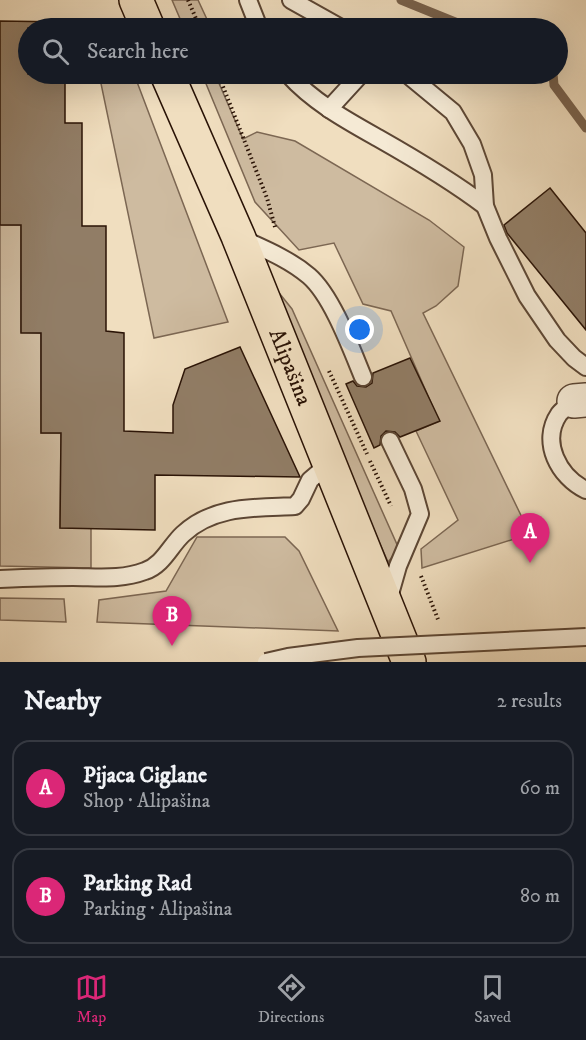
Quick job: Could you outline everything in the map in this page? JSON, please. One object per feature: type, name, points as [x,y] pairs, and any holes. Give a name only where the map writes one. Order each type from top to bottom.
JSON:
[{"type":"main road","points":[[136,0],[144,18]]},
{"type":"main road","name":"Alipašina","points":[[171,84],[238,236],[409,662]]},
{"type":"lane","points":[[248,0],[256,18]]},
{"type":"lane","points":[[291,0],[323,18]]},
{"type":"lane","points":[[297,84],[329,109],[463,189],[484,206]]},
{"type":"lane","points":[[329,109],[352,84]]},
{"type":"lane","points":[[419,84],[453,112],[472,144],[483,175],[484,206],[526,296],[557,340],[586,367]]},
{"type":"lane","points":[[238,236],[283,258],[310,277],[334,311],[363,377]]},
{"type":"lane","points":[[580,400],[560,413],[553,428],[551,444],[558,464],[567,479],[586,490]]},
{"type":"lane","points":[[387,604],[398,566],[420,514],[413,489],[390,441]]},
{"type":"lane","points":[[0,579],[84,577],[108,579],[147,571],[162,561],[171,546],[185,531],[201,520],[225,511],[295,506],[301,500],[310,480],[330,463]]},
{"type":"lane","points":[[266,662],[358,648],[586,637]]},
{"type":"path","points":[[188,0],[196,18]]},
{"type":"shaded area","points":[[172,0],[198,0],[206,18],[180,18]]},
{"type":"shaded area","points":[[101,84],[138,84],[228,322],[154,338]]},
{"type":"shaded area","points":[[206,84],[219,84],[243,139],[257,132],[295,141],[429,220],[464,247],[458,286],[436,306],[423,313],[530,534],[422,568],[421,549],[458,520],[416,431],[439,421],[391,311],[363,304],[334,243],[299,250],[255,202]]},
{"type":"shaded area","points":[[0,225],[21,225],[21,332],[41,333],[41,433],[61,433],[60,528],[91,528],[91,568],[0,566]]},
{"type":"shaded area","points":[[259,268],[292,309],[399,549],[388,562]]},
{"type":"shaded area","points":[[197,537],[285,537],[299,551],[338,631],[97,622],[99,600],[166,591]]},
{"type":"shaded area","points":[[0,598],[64,599],[66,622],[0,620]]},
{"type":"building","points":[[0,21],[18,21],[18,84],[65,84],[65,123],[82,123],[82,226],[106,226],[106,331],[124,333],[124,431],[173,433],[173,405],[185,369],[240,347],[300,477],[155,475],[155,530],[60,528],[61,433],[41,433],[41,333],[21,333],[21,225],[0,225]]},
{"type":"building","points":[[550,188],[586,233],[586,330],[507,233],[504,225]]},
{"type":"building","points":[[410,358],[440,421],[400,437],[395,432],[386,431],[381,436],[380,445],[374,448],[346,384],[353,381],[357,386],[366,387],[372,383],[373,373]]},
{"type":"waterway","points":[[401,0],[445,18]]},
{"type":"waterway","points":[[554,84],[586,128]]},
{"type":"place","name":"Pijaca Ciglane","points":[[530,563]]},
{"type":"place","name":"Parking Rad","points":[[172,646]]}]
